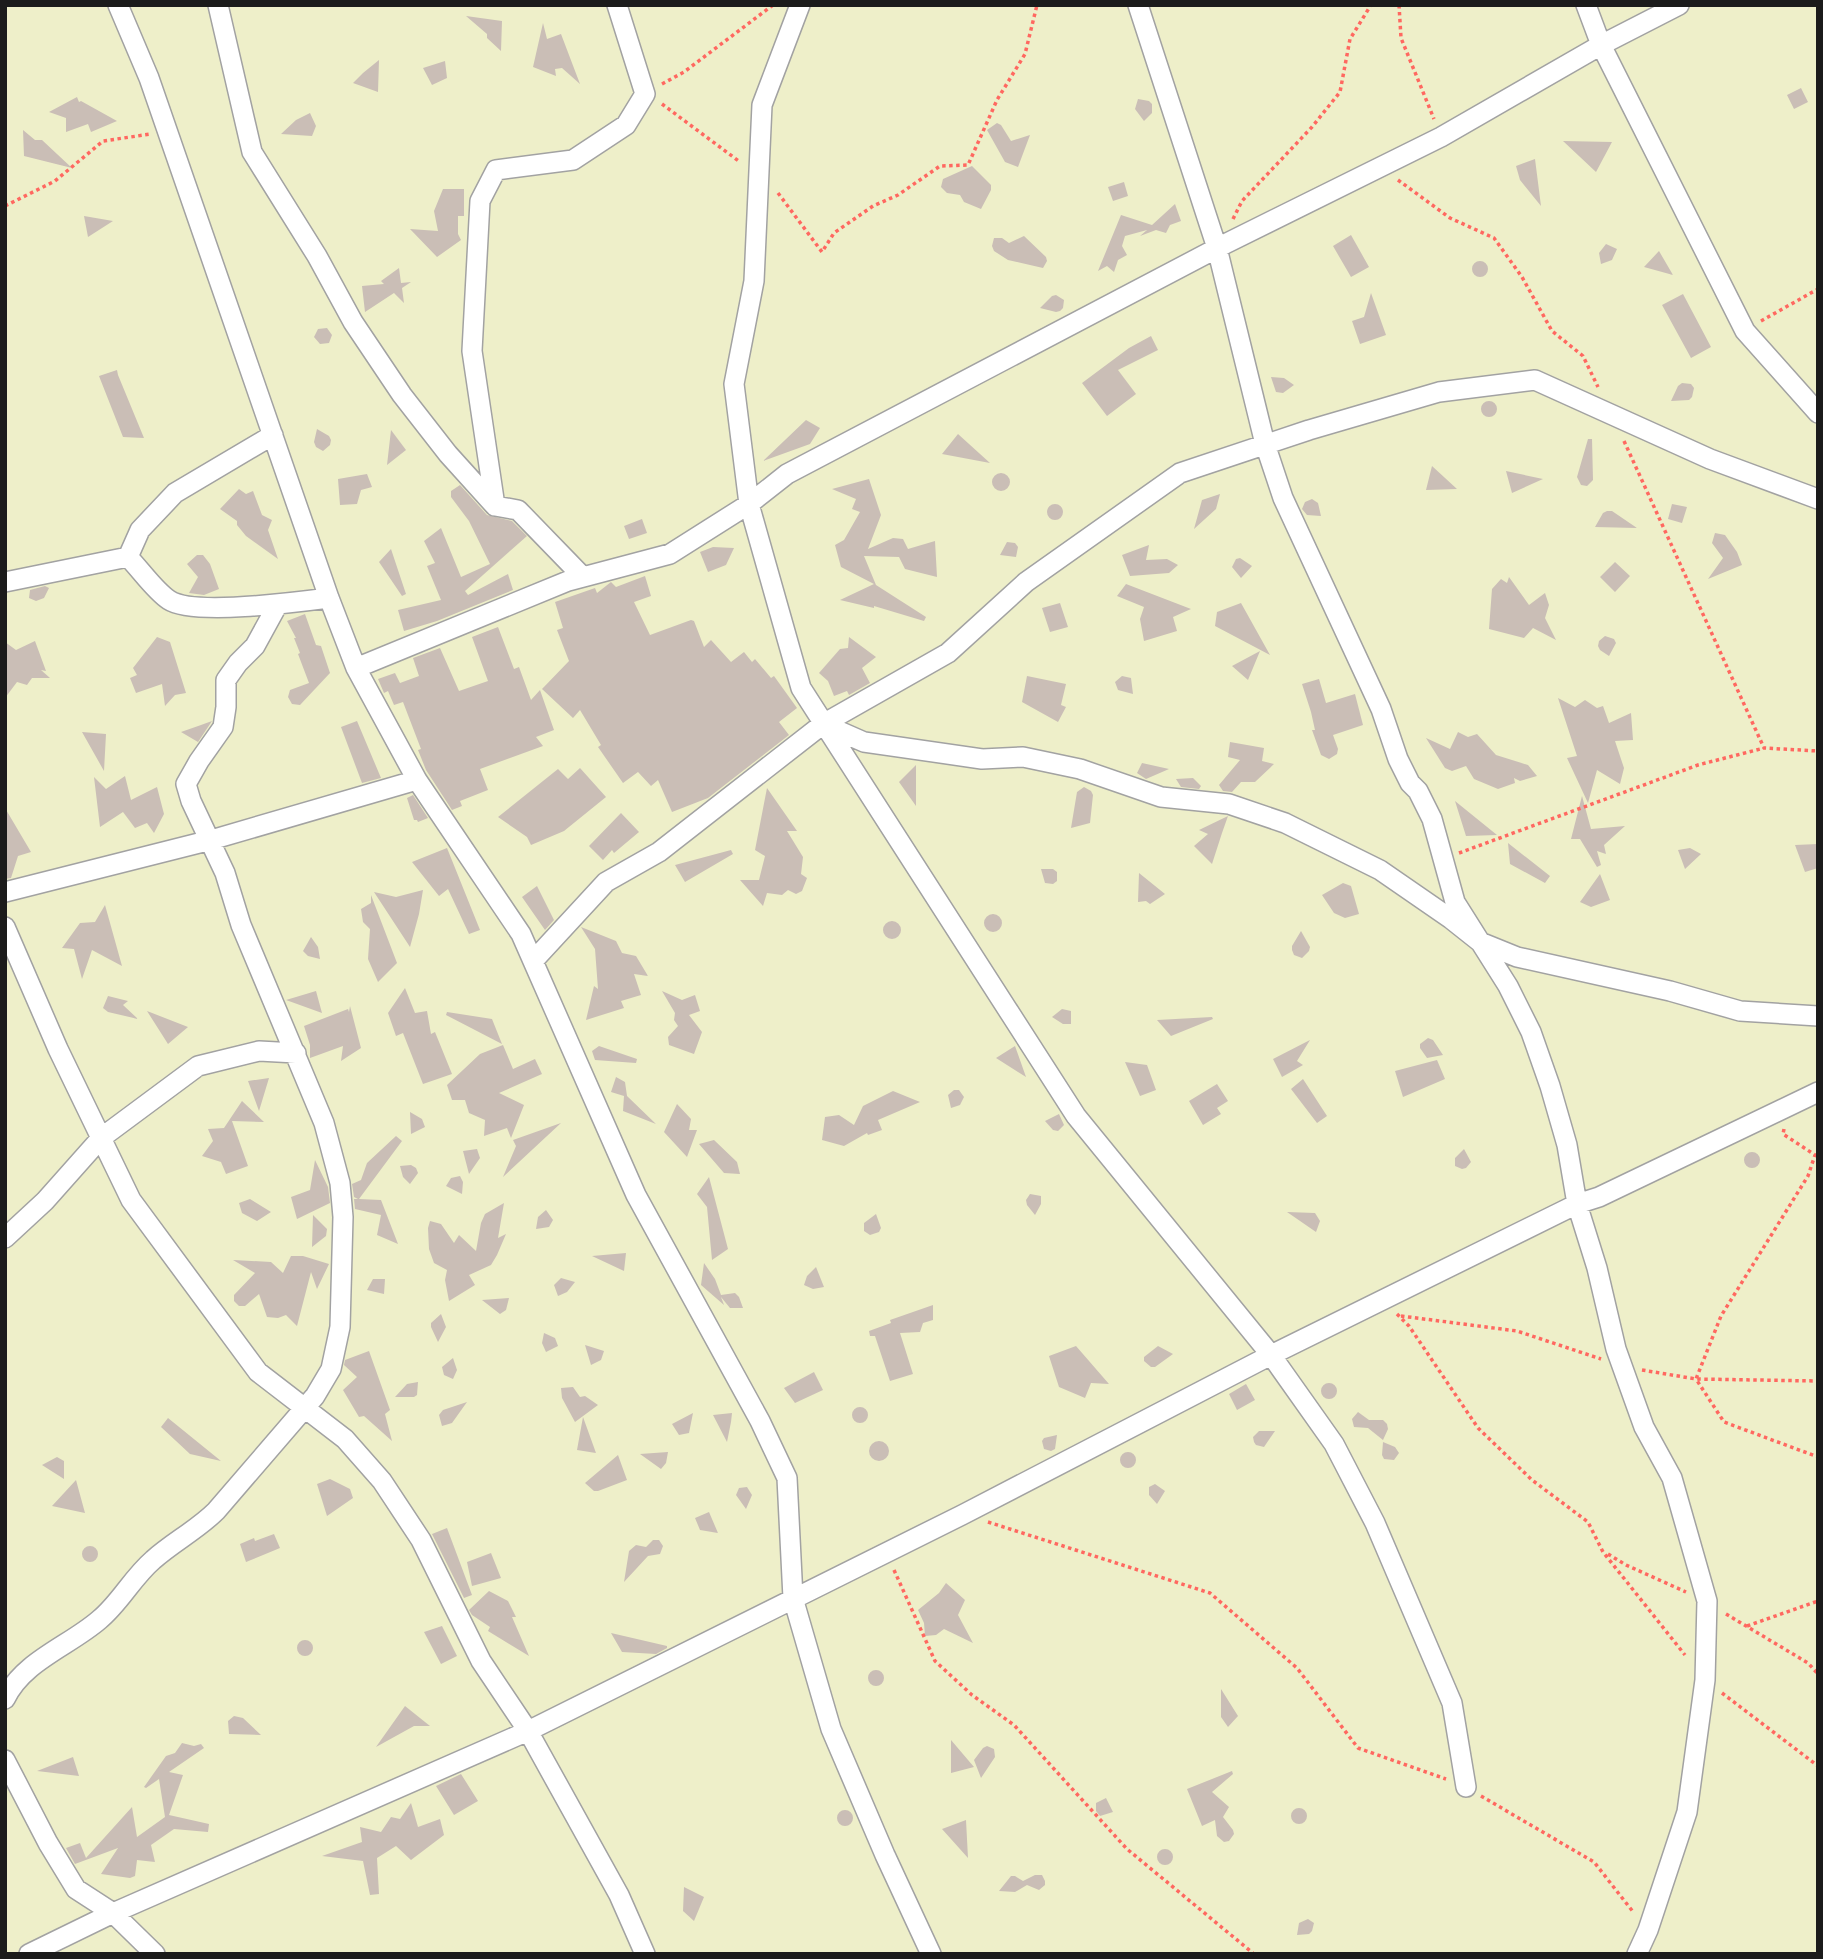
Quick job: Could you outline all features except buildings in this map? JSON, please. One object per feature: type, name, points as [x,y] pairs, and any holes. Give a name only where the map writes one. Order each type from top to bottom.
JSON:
[{"type":"street","points":[[118,5],[149,78],[329,598],[356,668],[417,780],[521,934],[636,1195],[760,1421],[787,1478],[793,1598],[831,1729],[931,1954]]},
{"type":"street","points":[[218,5],[252,152],[296,220],[354,322],[402,395],[448,454],[495,506],[518,510],[583,577]]},
{"type":"street","points":[[495,506],[472,351],[480,201],[496,170],[573,160],[626,125],[645,94],[617,5]]},
{"type":"street","points":[[800,5],[762,105],[754,281],[734,384],[748,504],[801,688],[1076,1116],[1271,1355],[1334,1444],[1375,1524],[1452,1703],[1466,1787]]},
{"type":"street","points":[[1138,5],[1217,248],[1265,444],[1283,499],[1381,709],[1398,759],[1433,819],[1455,902],[1508,986],[1541,1059],[1566,1145],[1577,1204],[1597,1268],[1616,1349],[1644,1427],[1672,1478],[1707,1601],[1705,1680],[1687,1812],[1648,1930],[1637,1954]]},
{"type":"street","points":[[1587,5],[1601,45],[1745,331],[1818,413]]},
{"type":"street","points":[[356,668],[568,581],[670,554],[748,504],[787,474],[1217,248],[1441,136],[1601,45],[1679,5]]},
{"type":"street","points":[[534,960],[606,882],[659,852],[823,724],[948,653],[1026,582],[1180,473],[1265,444],[1439,392],[1535,380],[1710,458],[1818,499]]},
{"type":"street","points":[[128,557],[140,530],[175,493],[273,435]]},
{"type":"street","points":[[5,582],[128,557]]},
{"type":"street","points":[[128,557],[170,601],[197,607],[278,604],[329,598]]},
{"type":"street","points":[[5,1699],[23,1674],[97,1623],[152,1561],[200,1526],[239,1487],[315,1396],[331,1369],[340,1326],[344,1217],[333,1151],[324,1123],[242,925],[225,873],[191,801],[186,784],[223,727],[226,680],[255,646],[278,604]]},
{"type":"street","points":[[823,724],[864,742],[982,760],[1023,757],[1080,769],[1161,797],[1229,804],[1284,823],[1380,870],[1451,919],[1479,942],[1517,957],[1670,991],[1740,1011],[1818,1016]]},
{"type":"street","points":[[5,892],[211,841],[417,780]]},
{"type":"street","points":[[5,927],[58,1049],[131,1200],[258,1372],[345,1439],[382,1481],[421,1540],[481,1661],[528,1731],[619,1895],[645,1954]]},
{"type":"street","points":[[5,1238],[45,1201],[101,1138],[198,1066],[259,1051],[296,1054]]},
{"type":"street","points":[[29,1954],[113,1913],[528,1731],[962,1515],[1271,1355],[1577,1204],[1599,1197],[1818,1092]]},
{"type":"street","points":[[5,1760],[48,1843],[76,1888],[113,1913],[155,1954]]},
{"type":"path","points":[[645,94],[684,72],[773,5]]},
{"type":"path","points":[[645,94],[674,111],[781,196],[822,252],[834,233],[873,205],[898,195],[940,166],[968,165],[997,100],[1025,54],[1037,5]]},
{"type":"path","points":[[1217,248],[1242,201],[1312,127],[1340,92],[1350,39],[1371,5]]},
{"type":"path","points":[[1399,5],[1401,38],[1441,136]]},
{"type":"path","points":[[5,206],[55,181],[103,141],[168,132]]},
{"type":"path","points":[[1378,167],[1450,218],[1494,238],[1522,277],[1552,331],[1583,356],[1764,748]]},
{"type":"path","points":[[1745,331],[1818,289]]},
{"type":"path","points":[[1444,858],[1698,765],[1764,748],[1818,751]]},
{"type":"path","points":[[1783,1109],[1783,1134],[1815,1155],[1808,1176],[1721,1316],[1696,1379],[1724,1422],[1818,1457]]},
{"type":"path","points":[[1382,1301],[1409,1326],[1478,1428],[1532,1480],[1588,1522],[1603,1552],[1705,1680],[1818,1766]]},
{"type":"path","points":[[962,1515],[1210,1593],[1297,1668],[1358,1748],[1466,1787],[1594,1862],[1648,1930]]},
{"type":"path","points":[[887,1552],[901,1590],[935,1661],[972,1695],[1014,1726],[1127,1849],[1254,1954]]},
{"type":"path","points":[[1746,1626],[1818,1601]]},
{"type":"green space","points":[[5,5],[1818,5],[1818,1954],[5,1954]]}]
